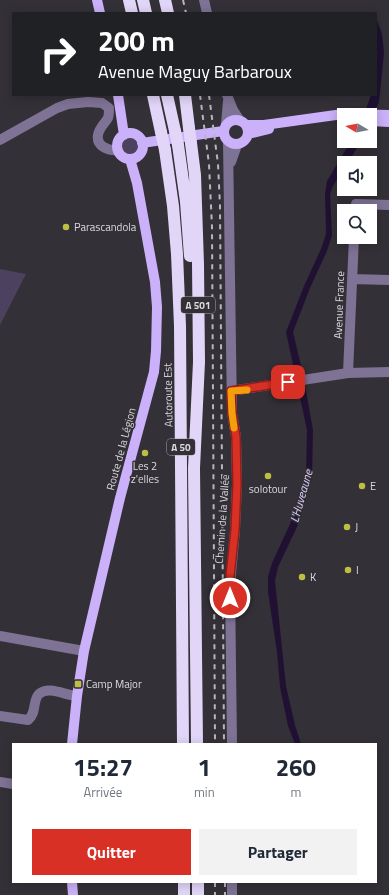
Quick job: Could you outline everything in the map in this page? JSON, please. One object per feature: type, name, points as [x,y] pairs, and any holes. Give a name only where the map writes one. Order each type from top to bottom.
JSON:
[{"type":"highway","points":[[129,0],[133,12]]},
{"type":"highway","points":[[143,0],[146,12]]},
{"type":"highway","points":[[165,0],[168,12]]},
{"type":"highway","name":"Autoroute Est","points":[[153,96],[164,150],[174,227],[180,319],[183,743]]},
{"type":"highway","name":"A 50","points":[[167,96],[178,145],[186,202],[192,289],[196,743]]},
{"type":"highway","name":"A 501","points":[[185,96],[195,183],[198,264],[199,362],[194,468]]},
{"type":"highway","points":[[184,883],[184,895]]},
{"type":"highway","points":[[198,883],[198,895]]},
{"type":"main road","points":[[97,0],[100,12]]},
{"type":"main road","points":[[118,96],[124,135]]},
{"type":"main road","points":[[142,143],[224,128],[230,121],[235,120],[245,127],[337,118]]},
{"type":"main road","points":[[224,128],[225,139],[233,143],[244,141],[245,127]]},
{"type":"main road","points":[[124,135],[135,135],[142,143],[140,153],[135,158],[130,159],[123,157],[118,150],[118,143],[124,135]]},
{"type":"main road","name":"Route de la Légion","points":[[72,743],[84,651],[120,498],[149,394],[154,365],[156,307],[154,282],[137,183],[130,159]]},
{"type":"main road","points":[[72,883],[73,895]]},
{"type":"street","points":[[204,0],[207,12]]},
{"type":"street","points":[[227,97],[245,127]]},
{"type":"street","points":[[224,128],[227,97]]},
{"type":"street","points":[[0,140],[57,108],[68,104],[88,102],[102,103],[109,108],[108,117],[98,133],[98,140],[103,148],[118,150]]},
{"type":"street","name":"Chemin de la Vallée","points":[[232,743],[230,584],[235,530],[237,484],[236,437],[232,413],[231,391],[229,166],[233,143]]},
{"type":"street","points":[[377,206],[389,205]]},
{"type":"street","name":"Avenue France","points":[[348,373],[354,244]]},
{"type":"street","points":[[352,279],[389,280]]},
{"type":"street","points":[[231,391],[348,373],[389,372]]},
{"type":"street","points":[[0,636],[84,651]]},
{"type":"street","points":[[0,716],[28,720],[34,714],[37,696],[43,691],[47,690],[77,696]]},
{"type":"street","points":[[0,782],[12,784]]},
{"type":"street","points":[[232,883],[232,895]]},
{"type":"shaded area","points":[[127,138],[133,138],[138,143],[136,152],[133,154],[127,154],[122,149],[122,143]]},
{"type":"shaded area","points":[[0,269],[26,274],[0,325]]},
{"type":"water","points":[[377,21],[382,34],[384,53],[379,102],[376,108],[366,108],[371,96],[377,96]]},
{"type":"water","points":[[347,148],[357,148],[352,156],[342,156]]},
{"type":"water","name":"L'Huveaune","points":[[337,164],[337,179],[330,194],[332,235],[327,251],[310,288],[293,332],[303,374],[313,430],[312,478],[297,527],[278,567],[275,581],[286,686],[301,743],[295,743],[288,726],[280,687],[277,652],[268,592],[268,577],[272,563],[290,524],[306,477],[307,430],[286,332],[326,234],[325,194],[327,181]]},
{"type":"railway","points":[[183,0],[186,12]]},
{"type":"railway","points":[[200,96],[209,164],[212,227],[215,743]]},
{"type":"railway","points":[[209,96],[218,164],[220,206],[224,743]]},
{"type":"railway","points":[[215,883],[215,895]]},
{"type":"railway","points":[[225,883],[225,895]]},
{"type":"slow traffic","points":[[234,428],[231,391],[247,390]]},
{"type":"place","name":"Parascandola","points":[[66,227]]},
{"type":"place","name":"Les 2 z'elles","points":[[145,453]]},
{"type":"place","name":"solotour","points":[[268,476]]},
{"type":"place","name":"E","points":[[362,486]]},
{"type":"place","name":"J","points":[[347,527]]},
{"type":"place","name":"I","points":[[348,570]]},
{"type":"place","name":"K","points":[[302,577]]},
{"type":"place","name":"Camp Major","points":[[78,684]]},
{"type":"route","points":[[230,598],[230,576],[235,530],[237,484],[236,437],[232,413],[231,391],[288,382]]}]
